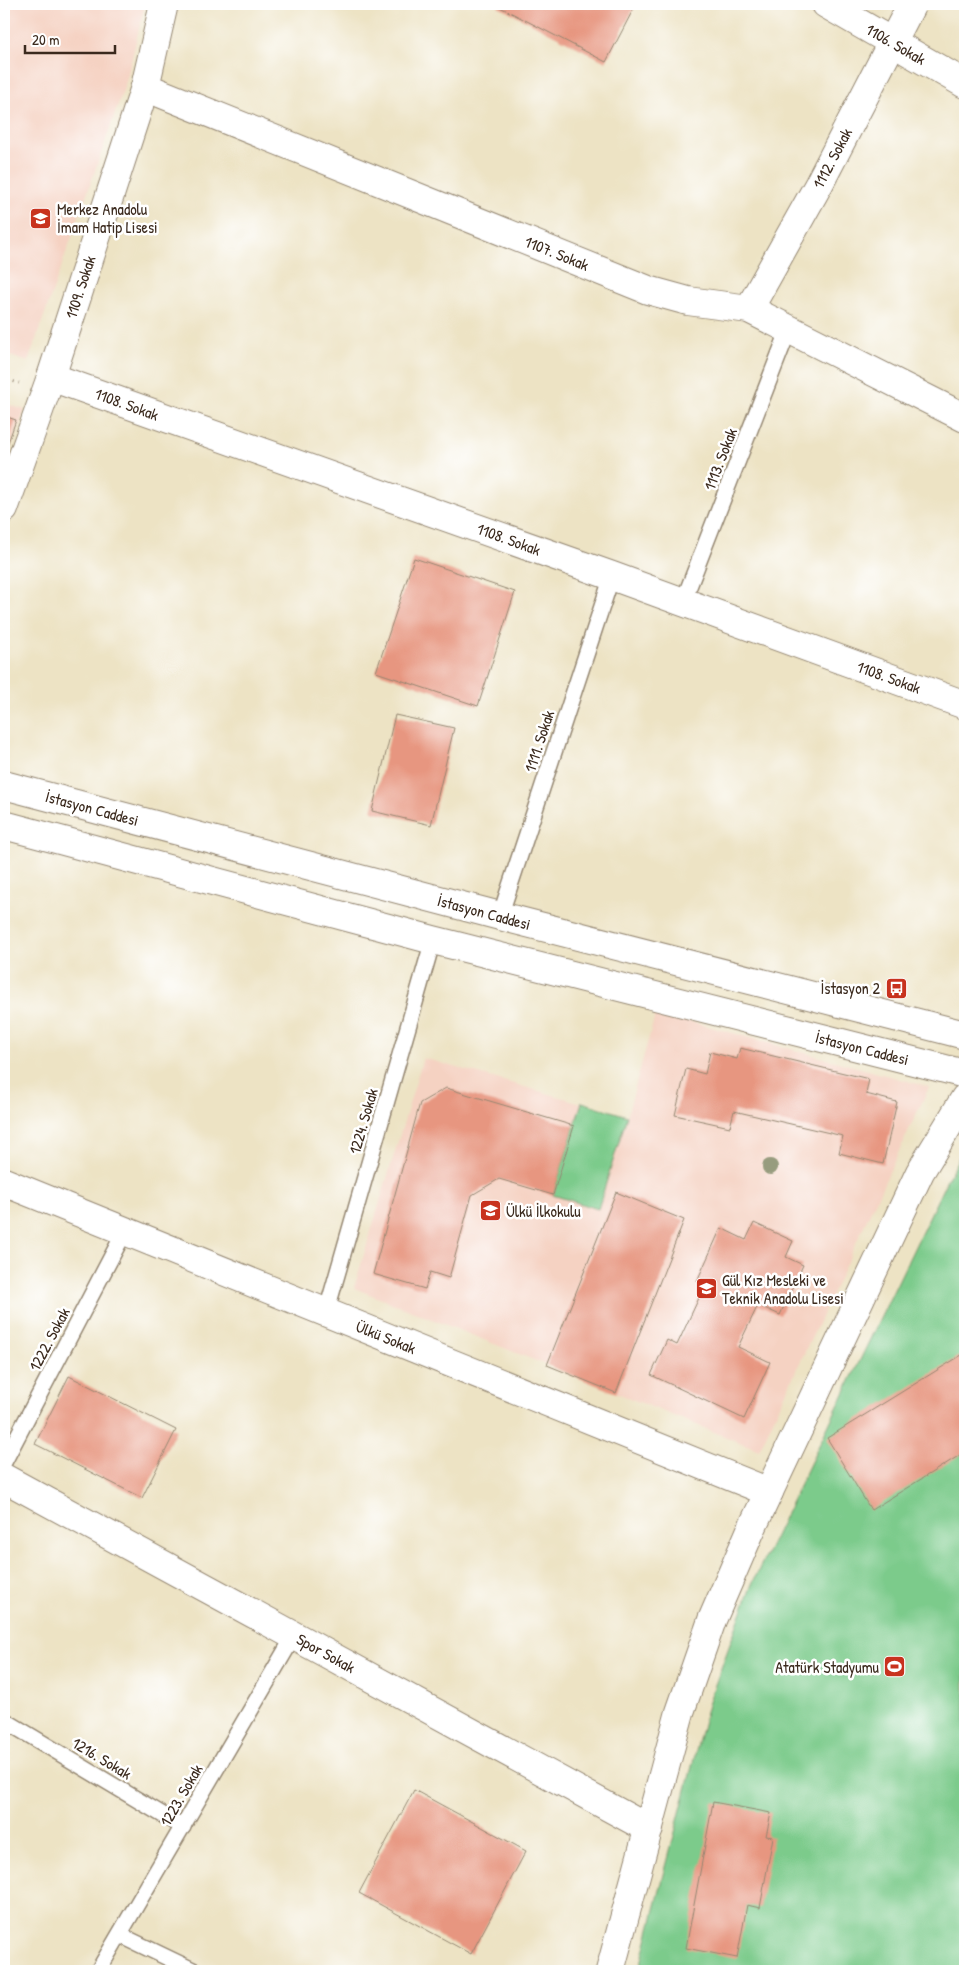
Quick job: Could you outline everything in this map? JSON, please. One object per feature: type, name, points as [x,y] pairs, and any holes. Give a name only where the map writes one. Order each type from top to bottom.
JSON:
[{"type":"street","name":"1109. Sokak","points":[[4,509],[51,377],[146,87],[164,4]]},
{"type":"street","name":"1106. Sokak","points":[[826,4],[965,84]]},
{"type":"street","name":"1112. Sokak","points":[[749,309],[819,184],[912,4]]},
{"type":"street","name":"1107. Sokak","points":[[146,87],[648,290],[688,301],[749,309],[965,418]]},
{"type":"street","name":"1108. Sokak","points":[[51,377],[612,576],[965,705]]},
{"type":"street","name":"İstasyon Caddesi","points":[[4,785],[500,916],[965,1035]]},
{"type":"street","name":"İstasyon Caddesi","points":[[4,825],[433,940],[965,1074]]},
{"type":"street","points":[[610,1971],[680,1712],[712,1620],[769,1492],[920,1172],[965,1098]]},
{"type":"street","name":"Ülkü Sokak","points":[[4,1182],[769,1492]]},
{"type":"street","name":"Spor Sokak","points":[[4,1478],[648,1829]]},
{"type":"lane","name":"1113. Sokak","points":[[683,602],[789,329]]},
{"type":"lane","name":"1111. Sokak","points":[[500,916],[612,576]]},
{"type":"lane","name":"1224. Sokak","points":[[326,1313],[433,940]]},
{"type":"lane","name":"1222. Sokak","points":[[4,1462],[124,1231]]},
{"type":"lane","name":"1223. Sokak","points":[[98,1971],[294,1636]]},
{"type":"lane","name":"1216. Sokak","points":[[4,1720],[183,1826]]},
{"type":"lane","points":[[120,1935],[195,1971]]},
{"type":"shaded area","name":"Merkez Anadolu İmam Hatip Lisesi","points":[[4,4],[145,4],[126,82],[28,362],[4,354]]},
{"type":"shaded area","points":[[4,403],[25,410],[4,466]]},
{"type":"shaded area","name":"Gül Kız Mesleki ve Teknik Anadolu Lisesi","points":[[656,1012],[929,1087],[759,1450],[354,1288],[423,1058],[627,1116]]},
{"type":"green space","points":[[582,1102],[627,1116],[598,1209],[553,1195]]},
{"type":"green space","points":[[965,1146],[965,1971],[639,1971],[709,1701],[752,1584]]},
{"type":"building","points":[[499,4],[636,4],[606,62],[498,6]]},
{"type":"building","points":[[4,416],[16,420],[4,454]]},
{"type":"building","points":[[414,558],[515,592],[478,706],[376,672]]},
{"type":"building","points":[[395,715],[454,728],[431,825],[372,811]]},
{"type":"building","points":[[740,1048],[869,1079],[866,1094],[897,1102],[883,1164],[839,1153],[843,1136],[734,1111],[730,1127],[675,1115],[686,1069],[705,1074],[710,1052],[737,1059]]},
{"type":"building","name":"Ülkü İlkokulu","points":[[446,1088],[574,1126],[553,1195],[499,1179],[472,1195],[449,1278],[430,1272],[425,1289],[373,1274],[420,1103]]},
{"type":"building","points":[[616,1192],[684,1220],[616,1393],[547,1365]]},
{"type":"building","points":[[754,1223],[793,1241],[786,1257],[803,1265],[780,1315],[758,1305],[738,1347],[770,1362],[744,1419],[651,1375],[667,1340],[677,1345],[705,1285],[697,1281],[721,1228],[746,1240]]},
{"type":"building","points":[[965,1353],[965,1452],[871,1510],[827,1438]]},
{"type":"building","points":[[69,1376],[176,1430],[142,1498],[35,1444]]},
{"type":"building","points":[[414,1790],[526,1851],[471,1954],[359,1893]]},
{"type":"building","points":[[713,1802],[771,1813],[766,1836],[773,1837],[760,1908],[747,1905],[737,1958],[686,1948]]},
{"type":"place","name":"Merkez Anadolu İmam Hatip Lisesi","points":[[41,218]]},
{"type":"place","name":"İstasyon 2","points":[[896,988]]},
{"type":"place","name":"Ülkü İlkokulu","points":[[490,1211]]},
{"type":"place","name":"Gül Kız Mesleki ve Teknik Anadolu Lisesi","points":[[706,1289]]},
{"type":"place","name":"Atatürk Stadyumu","points":[[895,1667]]}]
